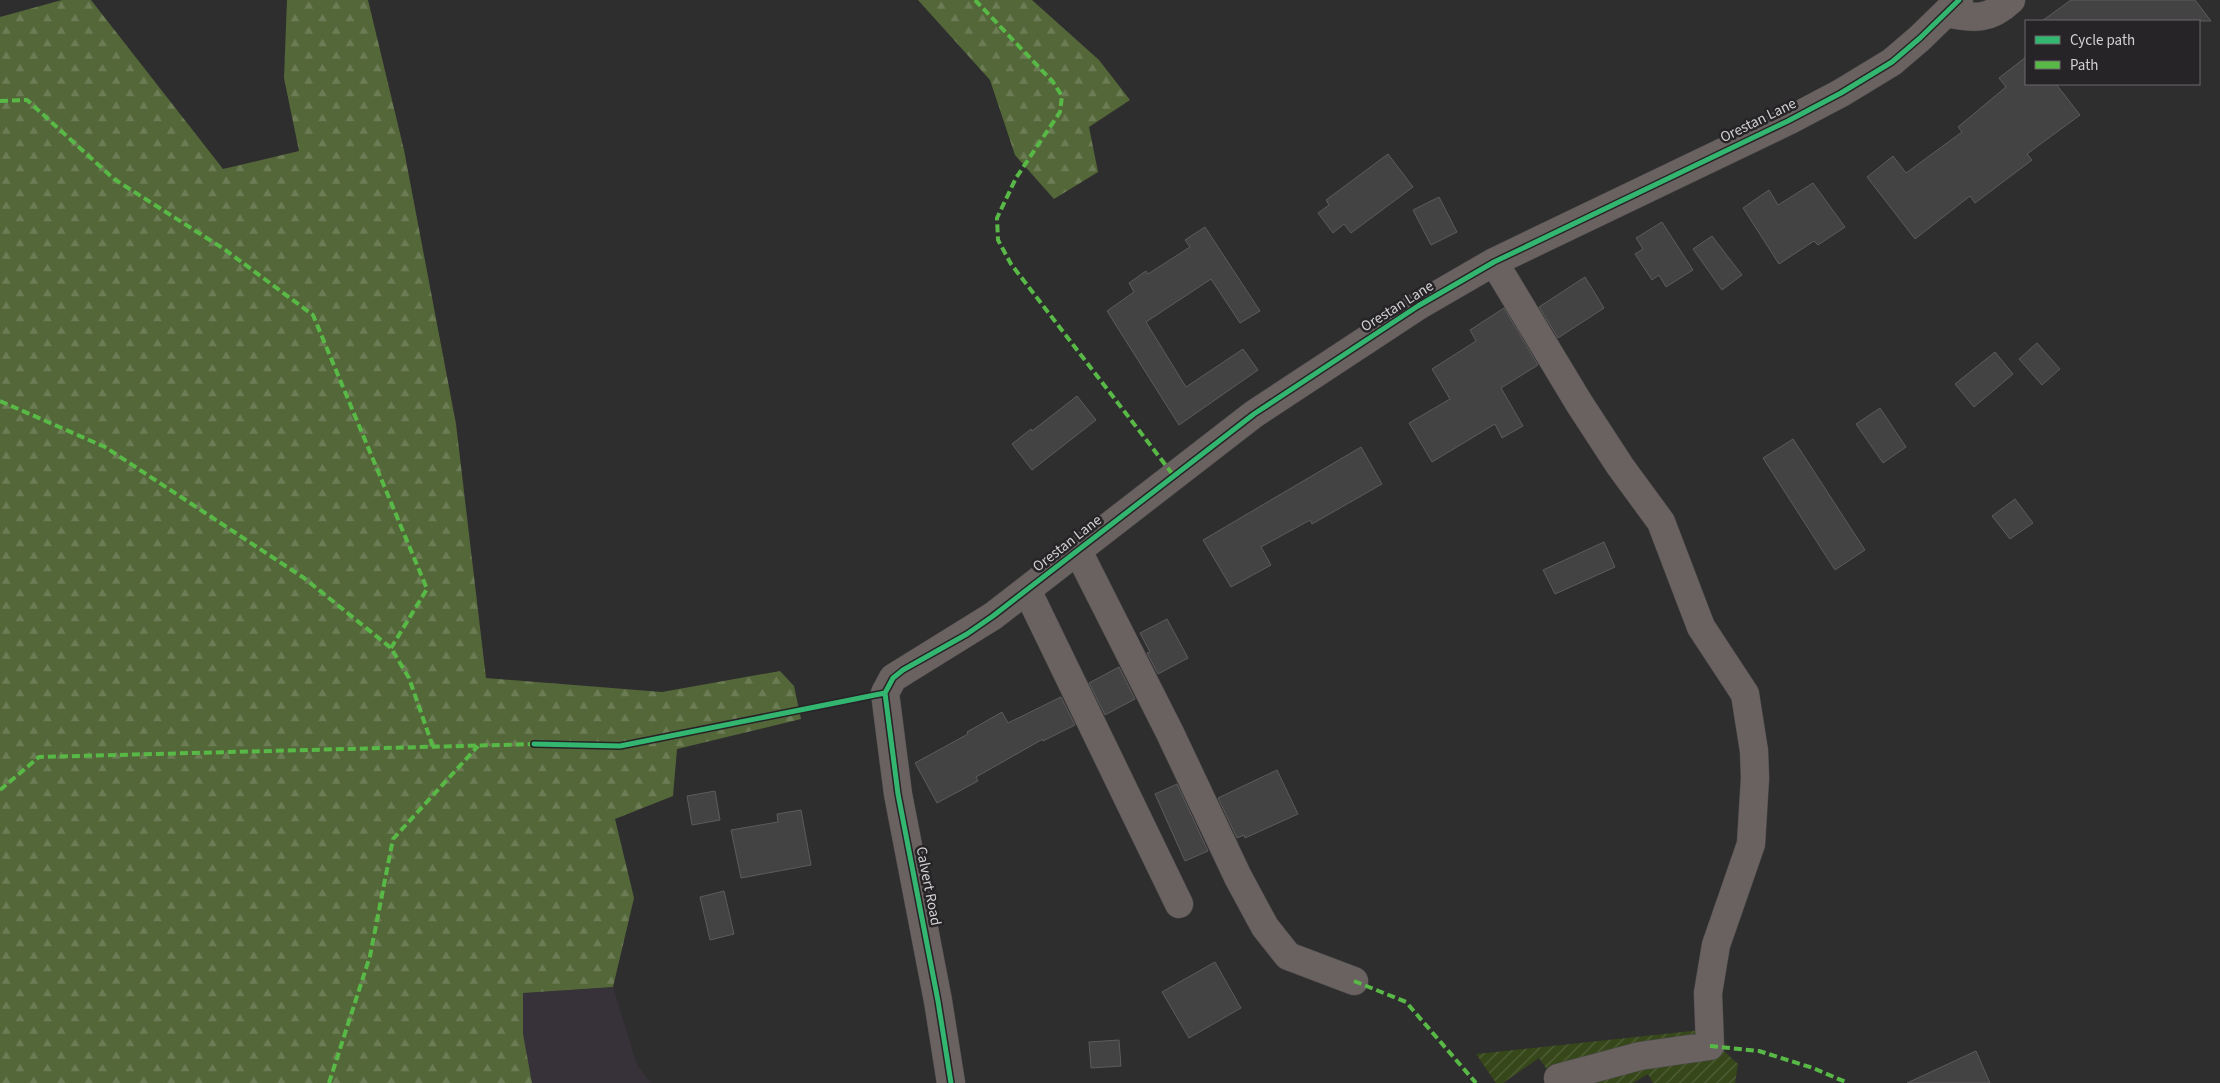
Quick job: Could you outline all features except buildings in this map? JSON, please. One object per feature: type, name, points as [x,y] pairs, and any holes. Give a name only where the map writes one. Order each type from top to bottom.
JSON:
[{"type":"street","name":"Orestan Lane","points":[[885,692],[893,678],[903,670],[967,634],[1027,590],[1254,414],[1418,306],[1494,262],[1788,121],[1841,93],[1892,62],[1953,6],[1970,18],[1988,15],[2003,8],[2011,0]]},
{"type":"street","points":[[1494,262],[1579,403],[1620,466],[1661,522],[1702,627],[1745,694],[1754,751],[1755,778],[1751,844],[1716,945],[1708,993],[1710,1046],[1640,1056],[1558,1078]]},
{"type":"street","points":[[1078,550],[1170,733],[1238,877],[1265,928],[1288,956],[1299,962],[1354,981]]},
{"type":"street","points":[[1027,590],[1179,904]]},
{"type":"street","name":"Calvert Road","points":[[885,692],[898,794],[938,1001],[950,1083]]},
{"type":"shaded area","points":[[613,987],[637,1065],[651,1083],[532,1083],[523,1034],[523,993]]},
{"type":"green space","points":[[62,0],[91,0],[223,169],[299,151],[284,78],[287,0],[368,0],[404,150],[456,424],[486,678],[662,692],[780,671],[794,686],[801,719],[677,749],[673,796],[615,819],[634,898],[613,987],[523,993],[523,1034],[532,1083],[0,1083],[0,17]]},
{"type":"green space","points":[[918,0],[1032,0],[1099,60],[1130,100],[1089,127],[1098,172],[1054,199],[1015,155],[990,80]]},
{"type":"green space","points":[[1701,1030],[1738,1064],[1735,1083],[1653,1083],[1648,1074],[1633,1083],[1556,1083],[1539,1058],[1503,1083],[1496,1083],[1476,1054]]},
{"type":"marked path","points":[[975,0],[1053,82],[1062,96],[1060,112],[1016,178],[997,218],[998,240],[1011,264],[1174,476]]},
{"type":"marked path","points":[[0,101],[27,100],[114,179],[224,249],[313,315],[427,589],[391,648]]},
{"type":"marked path","points":[[0,401],[105,447],[304,578],[391,648],[409,678],[433,747]]},
{"type":"marked path","points":[[0,790],[39,757],[538,744]]},
{"type":"marked path","points":[[329,1083],[370,956],[393,839],[478,746]]},
{"type":"marked path","points":[[1354,981],[1406,1002],[1476,1083]]},
{"type":"marked path","points":[[1710,1046],[1759,1051],[1813,1068],[1848,1083]]},
{"type":"cycle path","points":[[534,744],[620,746],[885,693],[893,678],[903,670],[967,634],[993,616],[1254,414],[1418,306],[1494,262],[1788,121],[1841,93],[1892,62],[1959,0]]},
{"type":"cycle path","points":[[885,693],[898,794],[938,1001],[951,1083]]}]
